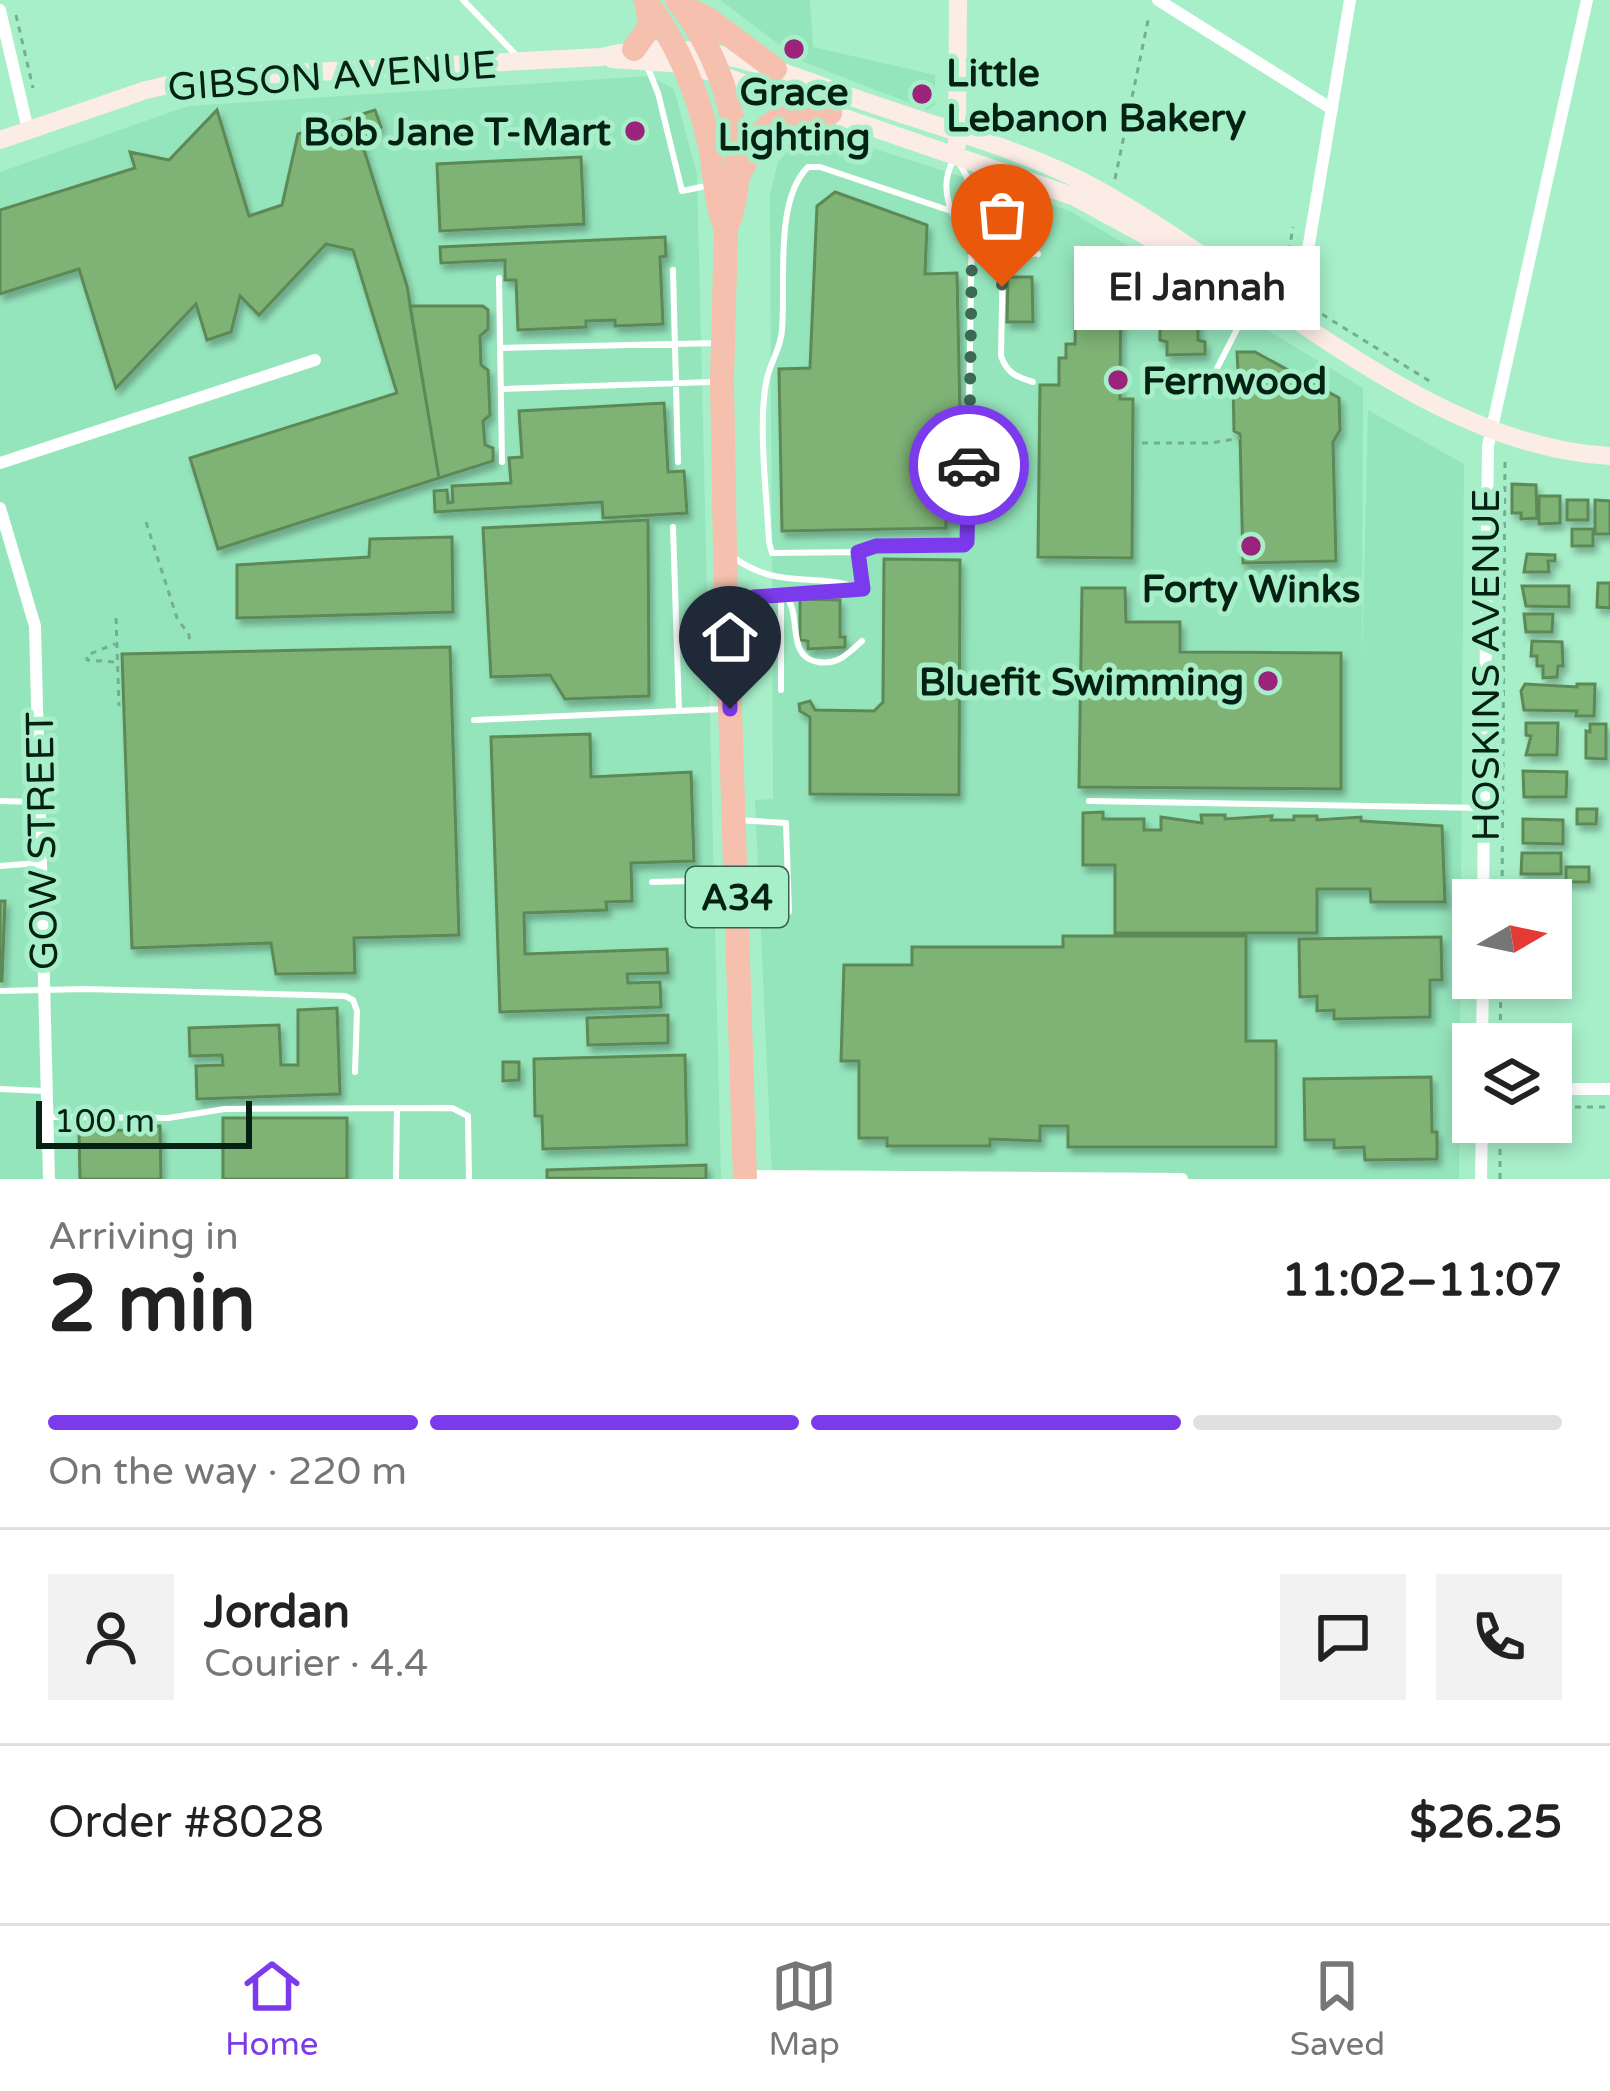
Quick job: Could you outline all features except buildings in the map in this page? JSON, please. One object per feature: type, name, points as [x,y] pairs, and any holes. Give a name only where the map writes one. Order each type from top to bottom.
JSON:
[{"type":"highway","points":[[640,56],[650,26],[646,0]]},
{"type":"highway","name":"A34","points":[[646,0],[681,57],[726,183]]},
{"type":"highway","points":[[680,3],[775,70]]},
{"type":"highway","name":"A34","points":[[680,3],[699,27],[715,63],[733,124],[726,183],[717,208],[726,229],[725,551],[746,1178]]},
{"type":"highway","points":[[726,183],[772,120],[788,114],[830,113]]},
{"type":"main road","points":[[957,146],[958,0]]},
{"type":"main road","points":[[957,146],[728,53],[715,63],[830,113],[957,146],[1039,163],[1093,187],[1194,248],[1237,284],[1423,396],[1492,430],[1565,452],[1610,456]]},
{"type":"main road","name":"GIBSON AVENUE","points":[[0,140],[188,79],[601,57],[681,57],[715,63]]},
{"type":"street","points":[[1157,0],[1332,109]]},
{"type":"street","points":[[1297,321],[1350,0]]},
{"type":"street","name":"HOSKINS AVENUE","points":[[1484,879],[1487,465],[1587,0]]},
{"type":"street","points":[[0,10],[28,130]]},
{"type":"street","points":[[0,463],[315,360]]},
{"type":"street","name":"GOW STREET","points":[[0,508],[34,610],[50,1179]]},
{"type":"street","points":[[1572,1089],[1610,1089]]},
{"type":"street","points":[[1481,1179],[1482,1143]]},
{"type":"street","points":[[746,1178],[1181,1179]]},
{"type":"lane","points":[[464,0],[522,61]]},
{"type":"lane","points":[[640,56],[658,93],[682,191],[726,183]]},
{"type":"lane","points":[[957,146],[947,170],[947,209],[972,248],[1038,254],[972,218],[947,209],[820,167],[808,166],[800,175],[791,196],[781,341],[766,381],[772,553],[950,547],[967,542],[972,248],[972,218],[968,177],[957,146]]},
{"type":"lane","points":[[1003,252],[1001,356],[1005,368],[1015,376],[1034,382]]},
{"type":"lane","points":[[673,269],[678,462]]},
{"type":"lane","points":[[500,278],[502,462]]},
{"type":"lane","points":[[1210,382],[1255,295]]},
{"type":"lane","points":[[500,348],[723,343]]},
{"type":"lane","points":[[501,389],[722,381]]},
{"type":"lane","points":[[673,526],[679,711]]},
{"type":"lane","points":[[725,551],[754,573],[863,589]]},
{"type":"lane","points":[[858,552],[863,589]]},
{"type":"lane","points":[[727,614],[754,597],[863,589]]},
{"type":"lane","points":[[783,596],[795,610],[799,650],[808,660],[842,660],[862,641]]},
{"type":"lane","points":[[781,690],[783,596]]},
{"type":"lane","points":[[474,720],[730,709]]},
{"type":"lane","points":[[0,801],[40,802]]},
{"type":"lane","points":[[1089,802],[1484,808]]},
{"type":"lane","points":[[734,819],[785,823],[789,912],[738,918]]},
{"type":"lane","points":[[0,866],[42,862]]},
{"type":"lane","points":[[652,882],[736,880]]},
{"type":"lane","points":[[0,991],[345,996],[353,1000],[357,1011],[355,1072]]},
{"type":"lane","points":[[0,1089],[47,1091]]},
{"type":"lane","points":[[396,1179],[398,1108]]},
{"type":"lane","points":[[48,1117],[168,1118],[225,1109],[463,1110],[469,1123],[469,1179]]},
{"type":"path","points":[[16,14],[35,100]]},
{"type":"path","points":[[1113,185],[1149,16]]},
{"type":"path","points":[[1281,288],[1293,226]]},
{"type":"path","points":[[1142,443],[1240,438]]},
{"type":"path","points":[[1502,879],[1505,460]]},
{"type":"path","points":[[146,522],[190,644]]},
{"type":"path","points":[[116,618],[118,706]]},
{"type":"path","points":[[117,643],[87,655],[87,660],[117,662]]},
{"type":"path","points":[[1572,1107],[1610,1107]]},
{"type":"path","points":[[1500,1143],[1500,1179]]},
{"type":"shaded area","points":[[720,0],[810,0],[813,47],[935,75],[935,104],[928,110],[801,61]]},
{"type":"shaded area","points":[[649,76],[674,89],[697,174],[721,1179],[0,1179],[0,172],[188,106]]},
{"type":"shaded area","points":[[831,135],[1070,211],[1363,388],[1362,661],[1368,410],[1464,464],[1461,879],[1452,879],[1452,999],[1460,999],[1460,1023],[1452,1023],[1452,1143],[1459,1143],[1459,1179],[772,1179],[755,800],[773,799],[770,193],[778,162],[788,151]]},
{"type":"way so far","points":[[969,465],[972,248],[1003,252],[1002,287]]},
{"type":"place","name":"Grace Lighting","points":[[794,49]]},
{"type":"place","name":"Little Lebanon Bakery","points":[[922,94]]},
{"type":"place","name":"Bob Jane T-Mart","points":[[635,131]]},
{"type":"place","name":"El Jannah","points":[[1002,287]]},
{"type":"place","name":"Fernwood","points":[[1118,380]]},
{"type":"place","name":"Forty Winks","points":[[1251,546]]},
{"type":"place","name":"Bluefit Swimming","points":[[1268,681]]},
{"type":"route","points":[[730,709],[727,614],[754,597],[863,589],[858,552],[876,546],[964,545],[969,465]]}]
